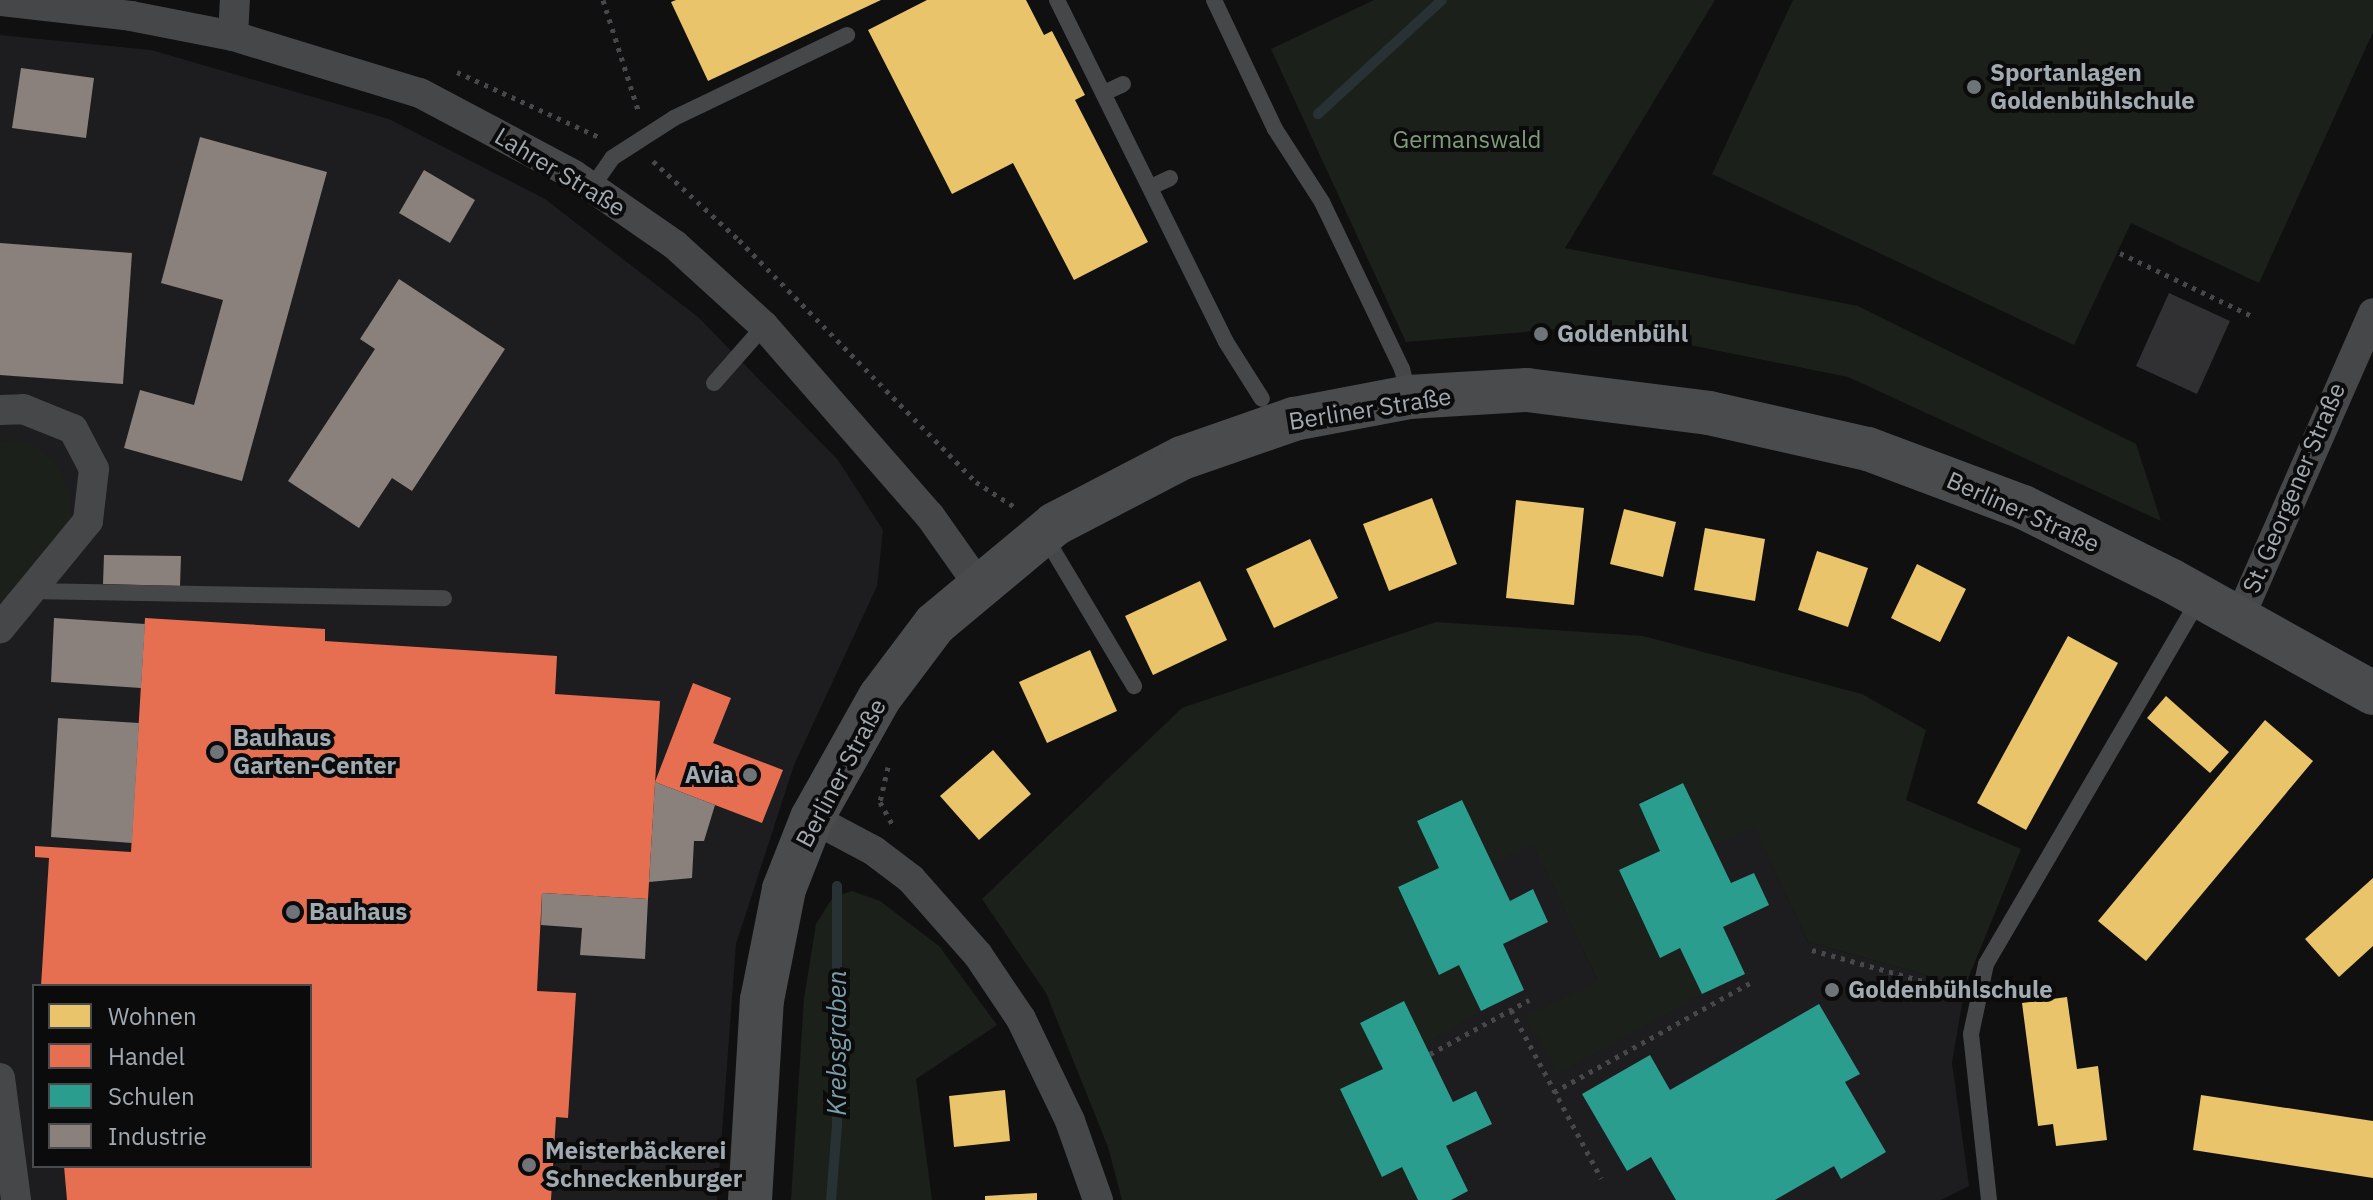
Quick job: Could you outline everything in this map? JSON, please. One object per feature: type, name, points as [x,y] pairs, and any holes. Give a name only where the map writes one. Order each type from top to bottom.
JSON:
[{"type":"street","points":[[233,36],[235,0]]},
{"type":"street","name":"Lahrer Straße","points":[[0,1],[131,16],[233,36],[420,93],[592,187],[675,245],[764,326],[930,516],[978,584]]},
{"type":"street","name":"St. Georgener Straße","points":[[2238,621],[2373,313]]},
{"type":"street","name":"Berliner Straße","points":[[750,1200],[762,1000],[784,889],[812,818],[880,697],[935,624],[978,584],[1031,522],[1182,458],[1294,419],[1409,397],[1527,390],[1709,413],[1868,449],[2023,507],[2200,598],[2373,693]]},
{"type":"street","points":[[0,410],[23,409],[73,429],[94,469],[88,521],[0,628]]},
{"type":"street","points":[[812,818],[874,851],[911,879],[978,955],[1021,1019],[1070,1121],[1098,1200]]},
{"type":"street","points":[[0,1078],[16,1200]]},
{"type":"lane","points":[[1057,0],[1073,13],[1104,93],[1151,187],[1195,261],[1226,342],[1262,399]]},
{"type":"lane","points":[[1214,0],[1275,129],[1341,241],[1402,369],[1409,397]]},
{"type":"lane","points":[[592,187],[612,158],[646,136],[847,35]]},
{"type":"lane","points":[[1104,93],[1123,84]]},
{"type":"lane","points":[[1151,187],[1170,178]]},
{"type":"lane","points":[[714,383],[764,326]]},
{"type":"lane","points":[[1226,342],[1243,334]]},
{"type":"lane","points":[[1031,522],[1070,572],[1134,686]]},
{"type":"lane","points":[[28,591],[444,598]]},
{"type":"lane","points":[[1989,1200],[1971,1034],[1986,964],[2200,598]]},
{"type":"path","points":[[603,0],[655,166],[739,240],[976,482],[1031,522]]},
{"type":"path","points":[[2120,253],[2254,317]]},
{"type":"path","points":[[880,802],[898,834]]},
{"type":"path","points":[[1812,950],[1979,996]]},
{"type":"path","points":[[1554,1092],[1750,983]]},
{"type":"path","points":[[1430,1054],[1529,1000]]},
{"type":"path","points":[[1511,1010],[1601,1178]]},
{"type":"shaded area","points":[[0,35],[151,50],[389,119],[545,199],[698,317],[838,460],[883,530],[877,586],[794,765],[736,944],[717,1200],[0,1200]]},
{"type":"shaded area","name":"Goldenbühlschule","points":[[1683,783],[1754,826],[1808,942],[1965,986],[1952,1063],[1969,1186],[1941,1200],[1418,1200],[1382,1177],[1340,1089],[1360,1023],[1404,1001],[1439,975],[1398,887],[1417,821],[1462,800],[1533,843],[1598,981],[1660,958],[1619,870],[1639,804]]},
{"type":"green space","name":"Germanswald","points":[[1374,0],[1715,0],[1565,248],[1858,306],[2136,444],[2161,521],[1848,377],[1596,326],[1406,342],[1271,49]]},
{"type":"green space","name":"Sportanlagen Goldenbühlschule","points":[[1793,0],[2373,0],[2373,32],[2259,283],[2131,223],[2074,345],[1712,174]]},
{"type":"green space","points":[[15,440],[40,449],[59,467],[71,500],[70,520],[0,606],[0,442]]},
{"type":"green space","points":[[1436,622],[1643,636],[1862,694],[1926,730],[1906,800],[2021,849],[1965,986],[1808,942],[1754,827],[1713,846],[1683,783],[1639,803],[1660,851],[1619,871],[1660,957],[1680,948],[1702,994],[1558,1074],[1526,1016],[1598,981],[1533,844],[1492,863],[1462,800],[1418,820],[1439,868],[1398,888],[1439,974],[1459,965],[1481,1011],[1425,1044],[1404,1002],[1361,1022],[1383,1069],[1341,1090],[1383,1176],[1402,1167],[1418,1200],[1122,1200],[1108,1147],[1046,993],[982,899],[1182,708]]},
{"type":"green space","points":[[852,891],[880,901],[939,946],[997,1025],[916,1079],[932,1200],[791,1200],[804,999],[816,924],[833,897]]},
{"type":"building: Wohnen","points":[[881,0],[708,81],[671,2]]},
{"type":"building: Wohnen","points":[[927,0],[1026,0],[1044,35],[1052,31],[1085,95],[1075,100],[1148,242],[1074,280],[1013,163],[952,194],[868,30]]},
{"type":"building: Wohnen","points":[[1432,498],[1457,564],[1389,591],[1363,524]]},
{"type":"building: Wohnen","points":[[1516,500],[1584,508],[1574,605],[1506,598]]},
{"type":"building: Wohnen","points":[[1624,509],[1676,522],[1663,577],[1610,564]]},
{"type":"building: Wohnen","points":[[1705,528],[1765,539],[1755,601],[1694,590]]},
{"type":"building: Wohnen","points":[[1310,539],[1338,598],[1274,628],[1246,569]]},
{"type":"building: Wohnen","points":[[1817,551],[1868,568],[1848,627],[1798,610]]},
{"type":"building: Wohnen","points":[[1917,564],[1966,589],[1940,642],[1891,618]]},
{"type":"building: Wohnen","points":[[1200,581],[1227,640],[1153,675],[1125,616]]},
{"type":"building: Wohnen","points":[[2068,636],[2118,663],[2026,830],[1977,803]]},
{"type":"building: Wohnen","points":[[1090,650],[1117,711],[1047,743],[1019,682]]},
{"type":"building: Wohnen","points":[[2166,696],[2229,752],[2210,773],[2147,718]]},
{"type":"building: Wohnen","points":[[2265,720],[2313,761],[2146,961],[2098,921]]},
{"type":"building: Wohnen","points":[[993,750],[1031,794],[979,840],[940,796]]},
{"type":"building: Wohnen","points":[[2373,878],[2373,946],[2339,977],[2305,939]]},
{"type":"building: Wohnen","points":[[2067,997],[2077,1069],[2098,1066],[2107,1140],[2056,1146],[2053,1124],[2038,1126],[2022,1003]]},
{"type":"building: Wohnen","points":[[1005,1090],[1010,1141],[954,1147],[949,1096]]},
{"type":"building: Wohnen","points":[[2201,1095],[2373,1121],[2373,1178],[2193,1150]]},
{"type":"building: Wohnen","points":[[1037,1193],[1037,1200],[985,1200],[985,1196]]},
{"type":"building: Handel","name":"Bauhaus","points":[[145,618],[325,629],[325,641],[557,656],[555,694],[660,701],[648,899],[542,893],[537,991],[576,993],[568,1118],[556,1117],[551,1200],[67,1200],[64,1168],[312,1168],[312,984],[41,984],[49,858],[35,857],[35,846],[131,852]]},
{"type":"building: Handel","points":[[693,683],[731,698],[713,743],[783,770],[762,823],[655,782]]},
{"type":"building: Schulen","points":[[1683,783],[1731,883],[1754,873],[1769,905],[1723,927],[1745,974],[1702,994],[1680,948],[1660,958],[1619,870],[1660,851],[1639,804]]},
{"type":"building: Schulen","points":[[1462,800],[1510,901],[1533,889],[1548,922],[1503,944],[1524,990],[1481,1011],[1459,965],[1439,975],[1398,887],[1439,868],[1417,821]]},
{"type":"building: Schulen","points":[[1404,1001],[1453,1102],[1476,1091],[1492,1124],[1446,1146],[1468,1191],[1451,1200],[1418,1200],[1402,1167],[1382,1177],[1340,1089],[1383,1069],[1360,1023]]},
{"type":"building: Schulen","points":[[1819,1004],[1860,1074],[1845,1082],[1886,1152],[1841,1179],[1834,1166],[1775,1200],[1676,1200],[1651,1157],[1627,1171],[1582,1094],[1650,1055],[1670,1090]]},
{"type":"building: Industrie","points":[[21,68],[94,78],[86,138],[12,128]]},
{"type":"building: Industrie","points":[[200,137],[327,172],[242,481],[124,448],[140,390],[194,405],[223,300],[161,283]]},
{"type":"building: Industrie","points":[[424,170],[475,200],[450,243],[399,213]]},
{"type":"building: Industrie","points":[[0,243],[132,253],[123,384],[0,375]]},
{"type":"building: Industrie","points":[[399,279],[505,349],[412,491],[392,478],[359,528],[288,481],[375,349],[360,339]]},
{"type":"building: Industrie","points":[[104,555],[181,556],[180,586],[103,584]]},
{"type":"building: Industrie","points":[[54,618],[145,624],[141,688],[51,682]]},
{"type":"building: Industrie","points":[[58,718],[139,723],[132,843],[51,837]]},
{"type":"building: Industrie","points":[[655,782],[715,805],[704,841],[694,841],[692,878],[649,882]]},
{"type":"building: Industrie","points":[[542,893],[648,899],[645,959],[580,955],[582,928],[541,925]]},
{"type":"building: Sonstige","points":[[2169,293],[2230,321],[2197,394],[2136,366]]},
{"type":"waterway","name":"Krebsgraben","points":[[1318,114],[1442,0]]},
{"type":"waterway","name":"Krebsgraben","points":[[831,1200],[837,1125],[837,886]]},
{"type":"place","name":"Sportanlagen Goldenbühlschule","points":[[1974,87]]},
{"type":"place","name":"Goldenbühl","points":[[1541,334]]},
{"type":"place","name":"Bauhaus Garten-Center","points":[[217,752]]},
{"type":"place","name":"Avia","points":[[750,775]]},
{"type":"place","name":"Bauhaus","points":[[293,912]]},
{"type":"place","name":"Goldenbühlschule","points":[[1832,990]]},
{"type":"place","name":"Meisterbäckerei Schneckenburger","points":[[529,1165]]}]
